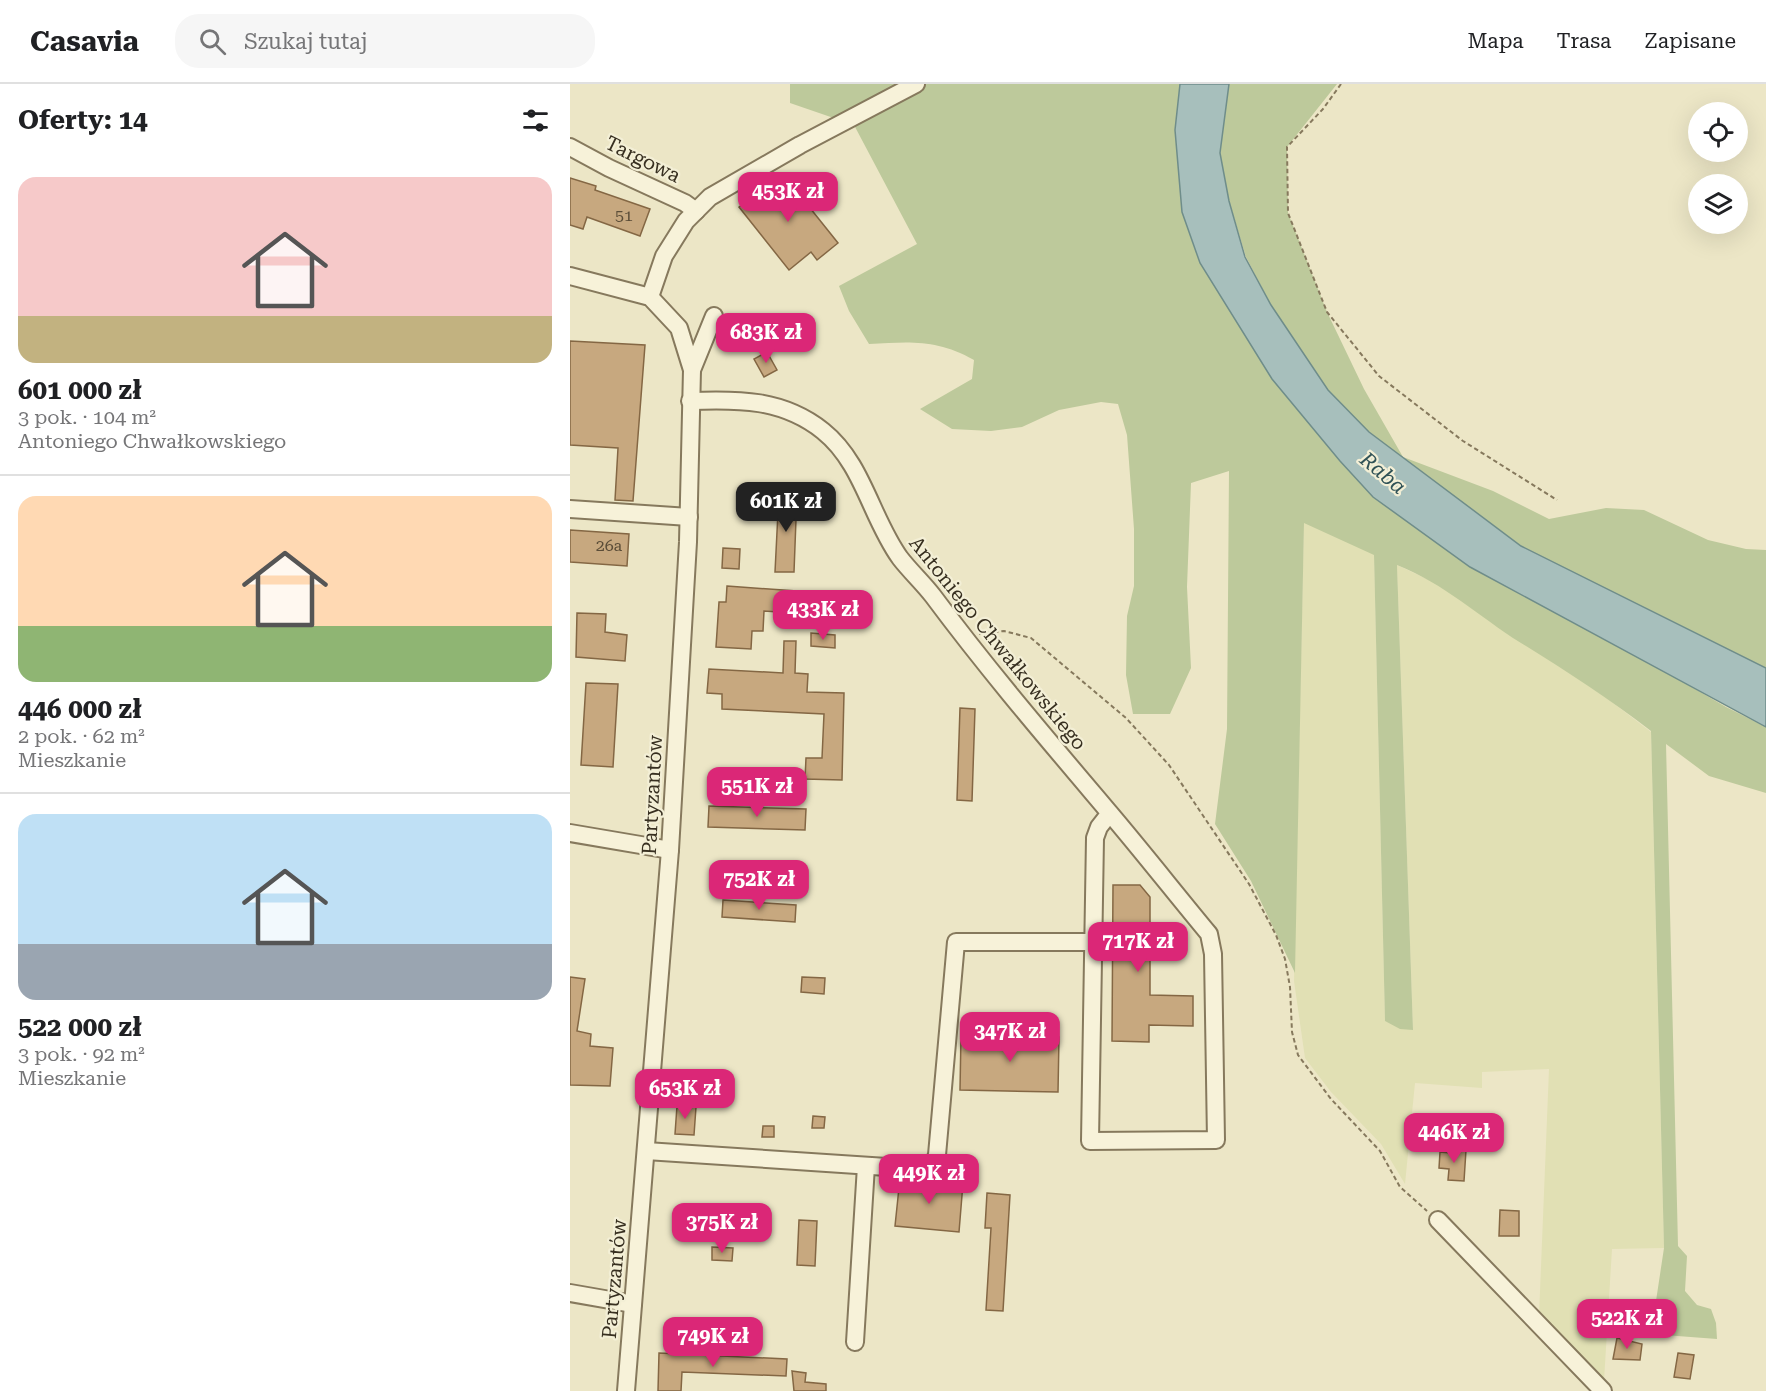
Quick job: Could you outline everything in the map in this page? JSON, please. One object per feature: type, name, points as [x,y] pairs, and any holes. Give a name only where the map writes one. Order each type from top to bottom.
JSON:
[{"type":"street","points":[[570,276],[650,297],[664,256],[686,222],[710,197],[800,145],[916,84]]},
{"type":"street","name":"Targowa","points":[[570,147],[609,168],[685,203],[696,211]]},
{"type":"street","name":"Partyzantów","points":[[626,1391],[670,850],[689,517],[692,370],[679,328],[650,297]]},
{"type":"street","points":[[692,370],[714,316]]},
{"type":"street","name":"Antoniego Chwałkowskiego","points":[[690,401],[740,399],[771,404],[796,412],[825,432],[852,463],[885,534],[901,559],[931,594],[964,641],[1209,934],[1213,954],[1216,1140],[1090,1141],[1093,942]]},
{"type":"street","points":[[570,509],[689,517]]},
{"type":"street","points":[[646,1151],[917,1169],[933,1165],[937,1155],[956,942],[1093,942],[1095,838],[1099,827],[1110,813]]},
{"type":"street","points":[[570,833],[670,850]]},
{"type":"street","points":[[855,1342],[866,1166]]},
{"type":"street","points":[[1438,1220],[1603,1391]]},
{"type":"street","points":[[570,1293],[633,1304]]},
{"type":"path","points":[[1341,84],[1323,109],[1287,147],[1288,213],[1326,312],[1379,376],[1463,441],[1557,500]]},
{"type":"path","points":[[964,641],[983,632],[1004,631],[1031,638],[1126,718],[1169,765],[1249,885],[1276,935],[1285,959],[1290,987],[1292,1032],[1298,1055],[1331,1099],[1380,1152],[1400,1187],[1438,1220]]},
{"type":"green space","points":[[790,84],[1180,84],[1175,130],[1182,212],[1200,263],[1272,379],[1373,497],[1414,525],[1726,707],[1766,727],[1766,793],[1709,776],[1666,744],[1678,1246],[1687,1256],[1685,1291],[1697,1305],[1711,1309],[1716,1323],[1717,1339],[1651,1334],[1664,1248],[1651,731],[1603,696],[1505,633],[1431,581],[1397,565],[1413,1030],[1400,1029],[1385,1021],[1374,555],[1304,523],[1295,973],[1251,881],[1215,824],[1227,729],[1229,471],[1191,483],[1187,587],[1191,668],[1170,714],[1133,714],[1126,675],[1127,616],[1134,586],[1134,529],[1127,435],[1118,404],[1101,402],[1059,410],[1022,427],[991,431],[952,429],[920,409],[972,379],[974,360],[947,348],[923,343],[869,344],[849,311],[839,286],[917,244],[854,125],[790,103]]},
{"type":"green space","points":[[1229,84],[1337,84],[1287,147],[1288,213],[1327,312],[1364,389],[1403,457],[1493,491],[1549,519],[1606,508],[1644,510],[1708,540],[1746,549],[1766,550],[1766,668],[1521,546],[1369,432],[1328,390],[1271,305],[1246,257],[1229,201],[1220,153]]},
{"type":"green space","points":[[1304,522],[1374,554],[1385,1021],[1413,1030],[1397,565],[1442,586],[1604,696],[1651,732],[1664,1248],[1612,1249],[1604,1381],[1539,1316],[1549,1069],[1482,1072],[1482,1088],[1415,1083],[1405,1184],[1381,1144],[1331,1092],[1305,1058],[1294,981]]},
{"type":"water","name":"Raba","points":[[1180,84],[1229,84],[1220,153],[1229,201],[1245,257],[1271,305],[1328,390],[1369,432],[1521,546],[1766,668],[1766,727],[1470,567],[1373,497],[1340,461],[1272,379],[1200,263],[1182,212],[1175,130]]},
{"type":"building","points":[[782,173],[838,243],[817,260],[811,252],[789,270],[739,207]]},
{"type":"building","points":[[570,178],[596,186],[595,190],[650,209],[640,236],[587,217],[583,229],[570,225]]},
{"type":"building","points":[[570,341],[645,345],[633,501],[615,500],[618,448],[570,445]]},
{"type":"building","points":[[767,352],[777,370],[764,377],[754,359]]},
{"type":"building","points":[[779,492],[797,493],[794,572],[775,572]]},
{"type":"building","points":[[570,530],[629,534],[627,566],[570,562]]},
{"type":"building","points":[[723,548],[740,549],[739,569],[722,568]]},
{"type":"building","points":[[727,586],[853,595],[852,617],[764,611],[763,631],[752,631],[751,649],[716,647],[719,602],[726,602]]},
{"type":"building","points":[[577,613],[606,614],[605,632],[627,635],[625,661],[576,657]]},
{"type":"building","points":[[811,633],[835,635],[835,648],[811,646]]},
{"type":"building","points":[[784,641],[796,641],[795,673],[808,674],[807,692],[844,693],[842,780],[805,779],[806,758],[822,758],[824,714],[722,709],[722,694],[707,693],[709,669],[783,673]]},
{"type":"building","points":[[586,683],[618,684],[613,767],[581,765]]},
{"type":"building","points":[[960,708],[975,709],[972,801],[957,800]]},
{"type":"building","points":[[709,806],[806,809],[805,830],[708,827]]},
{"type":"building","points":[[1113,885],[1140,885],[1150,897],[1150,995],[1193,996],[1193,1026],[1149,1025],[1149,1042],[1112,1041]]},
{"type":"building","points":[[723,900],[796,905],[795,922],[722,917]]},
{"type":"building","points":[[570,977],[585,979],[577,1031],[591,1034],[590,1046],[613,1048],[610,1086],[570,1085]]},
{"type":"building","points":[[802,977],[825,978],[824,994],[801,992]]},
{"type":"building","points":[[961,1035],[1059,1037],[1058,1092],[960,1090]]},
{"type":"building","points":[[677,1106],[696,1107],[694,1135],[675,1134]]},
{"type":"building","points":[[813,1116],[825,1117],[824,1128],[812,1128]]},
{"type":"building","points":[[763,1126],[774,1126],[774,1137],[762,1137]]},
{"type":"building","points":[[1450,1149],[1466,1150],[1464,1181],[1448,1180],[1449,1169],[1439,1168],[1440,1152],[1450,1153]]},
{"type":"building","points":[[900,1178],[963,1183],[959,1232],[895,1226]]},
{"type":"building","points":[[987,1193],[1010,1195],[1003,1311],[986,1310],[991,1228],[985,1228]]},
{"type":"building","points":[[1500,1210],[1519,1211],[1519,1236],[1499,1236]]},
{"type":"building","points":[[799,1220],[817,1221],[815,1266],[797,1265]]},
{"type":"building","points":[[712,1247],[733,1248],[732,1261],[712,1260]]},
{"type":"building","points":[[1617,1338],[1642,1344],[1640,1360],[1613,1359]]},
{"type":"building","points":[[659,1353],[787,1359],[786,1376],[682,1372],[681,1391],[658,1391]]},
{"type":"building","points":[[1678,1353],[1694,1355],[1690,1379],[1674,1377]]},
{"type":"building","points":[[792,1371],[806,1373],[805,1382],[826,1384],[826,1391],[794,1391]]}]
